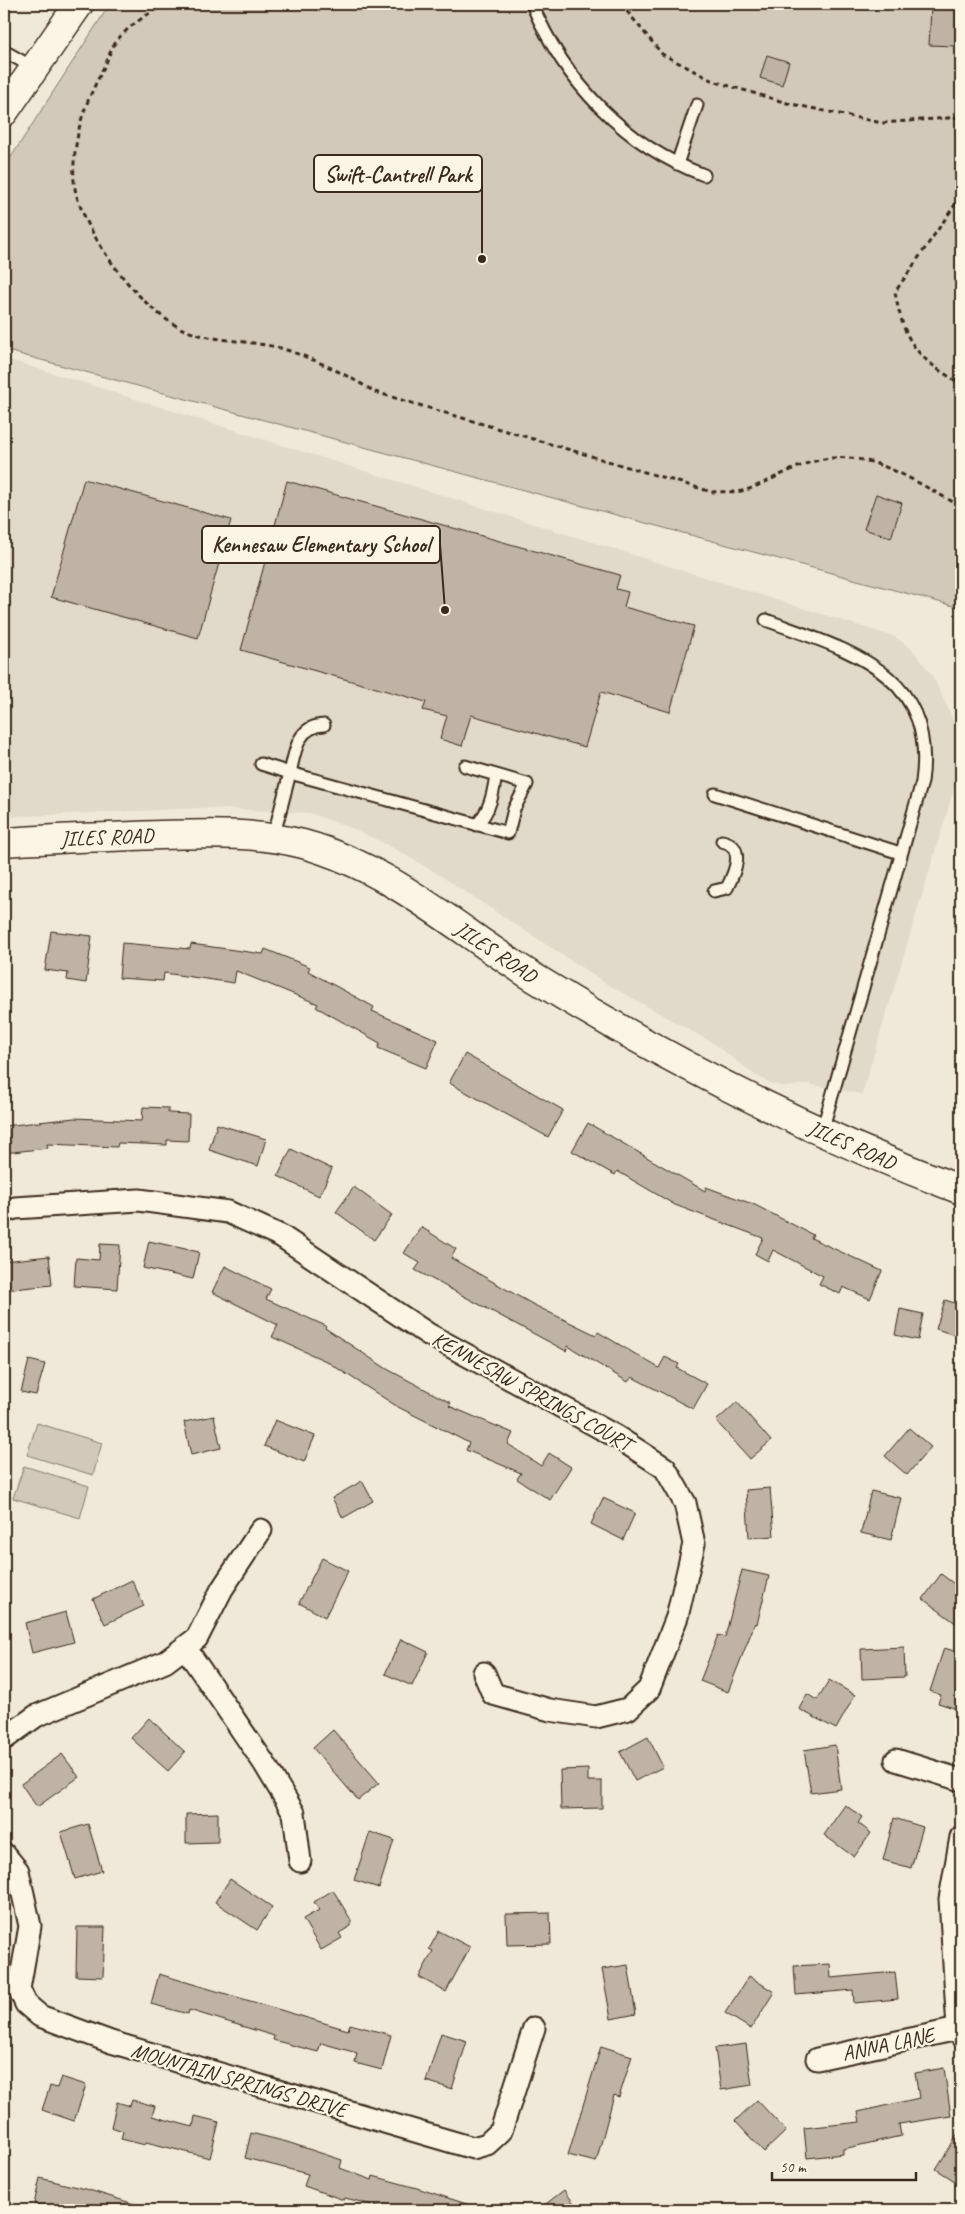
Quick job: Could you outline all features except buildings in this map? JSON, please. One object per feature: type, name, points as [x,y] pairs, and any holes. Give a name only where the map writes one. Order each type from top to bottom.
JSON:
[{"type":"street","points":[[4,112],[79,4]]},
{"type":"street","name":"JILES ROAD","points":[[4,842],[71,837],[179,835],[273,838],[328,852],[382,877],[536,979],[667,1055],[822,1133],[961,1190]]},
{"type":"street","name":"KENNESAW SPRINGS COURT","points":[[4,1212],[15,1208],[139,1200],[228,1212],[281,1236],[428,1334],[617,1437],[665,1468],[685,1504],[694,1544],[677,1617],[648,1689],[628,1709],[596,1717],[550,1710],[493,1694],[484,1672]]},
{"type":"street","points":[[4,1738],[36,1716],[165,1662],[197,1638],[222,1589],[260,1530]]},
{"type":"street","points":[[184,1647],[264,1763],[294,1814],[300,1861]]},
{"type":"street","points":[[896,1760],[961,1780]]},
{"type":"street","points":[[960,2032],[950,1899],[961,1837]]},
{"type":"street","name":"MOUNTAIN SPRINGS DRIVE","points":[[4,1854],[18,1871],[30,1926],[20,1989],[26,2004],[40,2016],[111,2042],[473,2148],[487,2144],[501,2131],[534,2028]]},
{"type":"street","name":"ANNA LANE","points":[[817,2059],[960,2032]]},
{"type":"lane","points":[[532,4],[558,52],[589,95],[633,137],[677,164],[704,175]]},
{"type":"lane","points":[[4,51],[34,68]]},
{"type":"lane","points":[[677,164],[697,105]]},
{"type":"lane","points":[[766,620],[857,654],[888,676],[912,706],[924,744],[925,762],[922,782],[900,853],[822,1133]]},
{"type":"lane","points":[[273,838],[297,744],[302,735],[313,727],[324,725]]},
{"type":"lane","points":[[261,764],[508,834],[514,809],[527,784],[465,766]]},
{"type":"lane","points":[[477,825],[486,815],[492,801],[496,775]]},
{"type":"lane","points":[[715,794],[900,853]]},
{"type":"lane","points":[[714,891],[727,888],[737,857],[737,850],[734,846],[722,841]]},
{"type":"path","points":[[166,4],[150,13],[116,40],[82,115],[75,163],[75,192],[85,218],[122,277],[163,316],[186,330],[213,338],[279,348],[339,370],[375,392],[712,492],[744,490],[824,459],[860,459],[900,472],[961,506]]},
{"type":"path","points":[[621,4],[662,54],[713,81],[787,103],[882,123],[961,116]]},
{"type":"path","points":[[961,196],[895,292],[900,320],[910,342],[934,368],[961,384]]},
{"type":"shaded area","points":[[110,4],[961,4],[961,608],[4,350],[4,168]]},
{"type":"shaded area","points":[[4,358],[895,637],[912,649],[932,675],[950,713],[959,737],[961,766],[862,1094],[807,1084],[786,1087],[772,1084],[755,1075],[713,1043],[607,984],[438,874],[388,845],[354,829],[309,813],[204,808],[4,817]]},
{"type":"shaded area","points":[[37,1423],[102,1443],[93,1475],[27,1455]]},
{"type":"shaded area","points":[[24,1466],[89,1486],[80,1518],[13,1498]]},
{"type":"place","name":"Swift-Cantrell Park","points":[[482,259]]},
{"type":"place","name":"Kennesaw Elementary School","points":[[445,610]]}]
